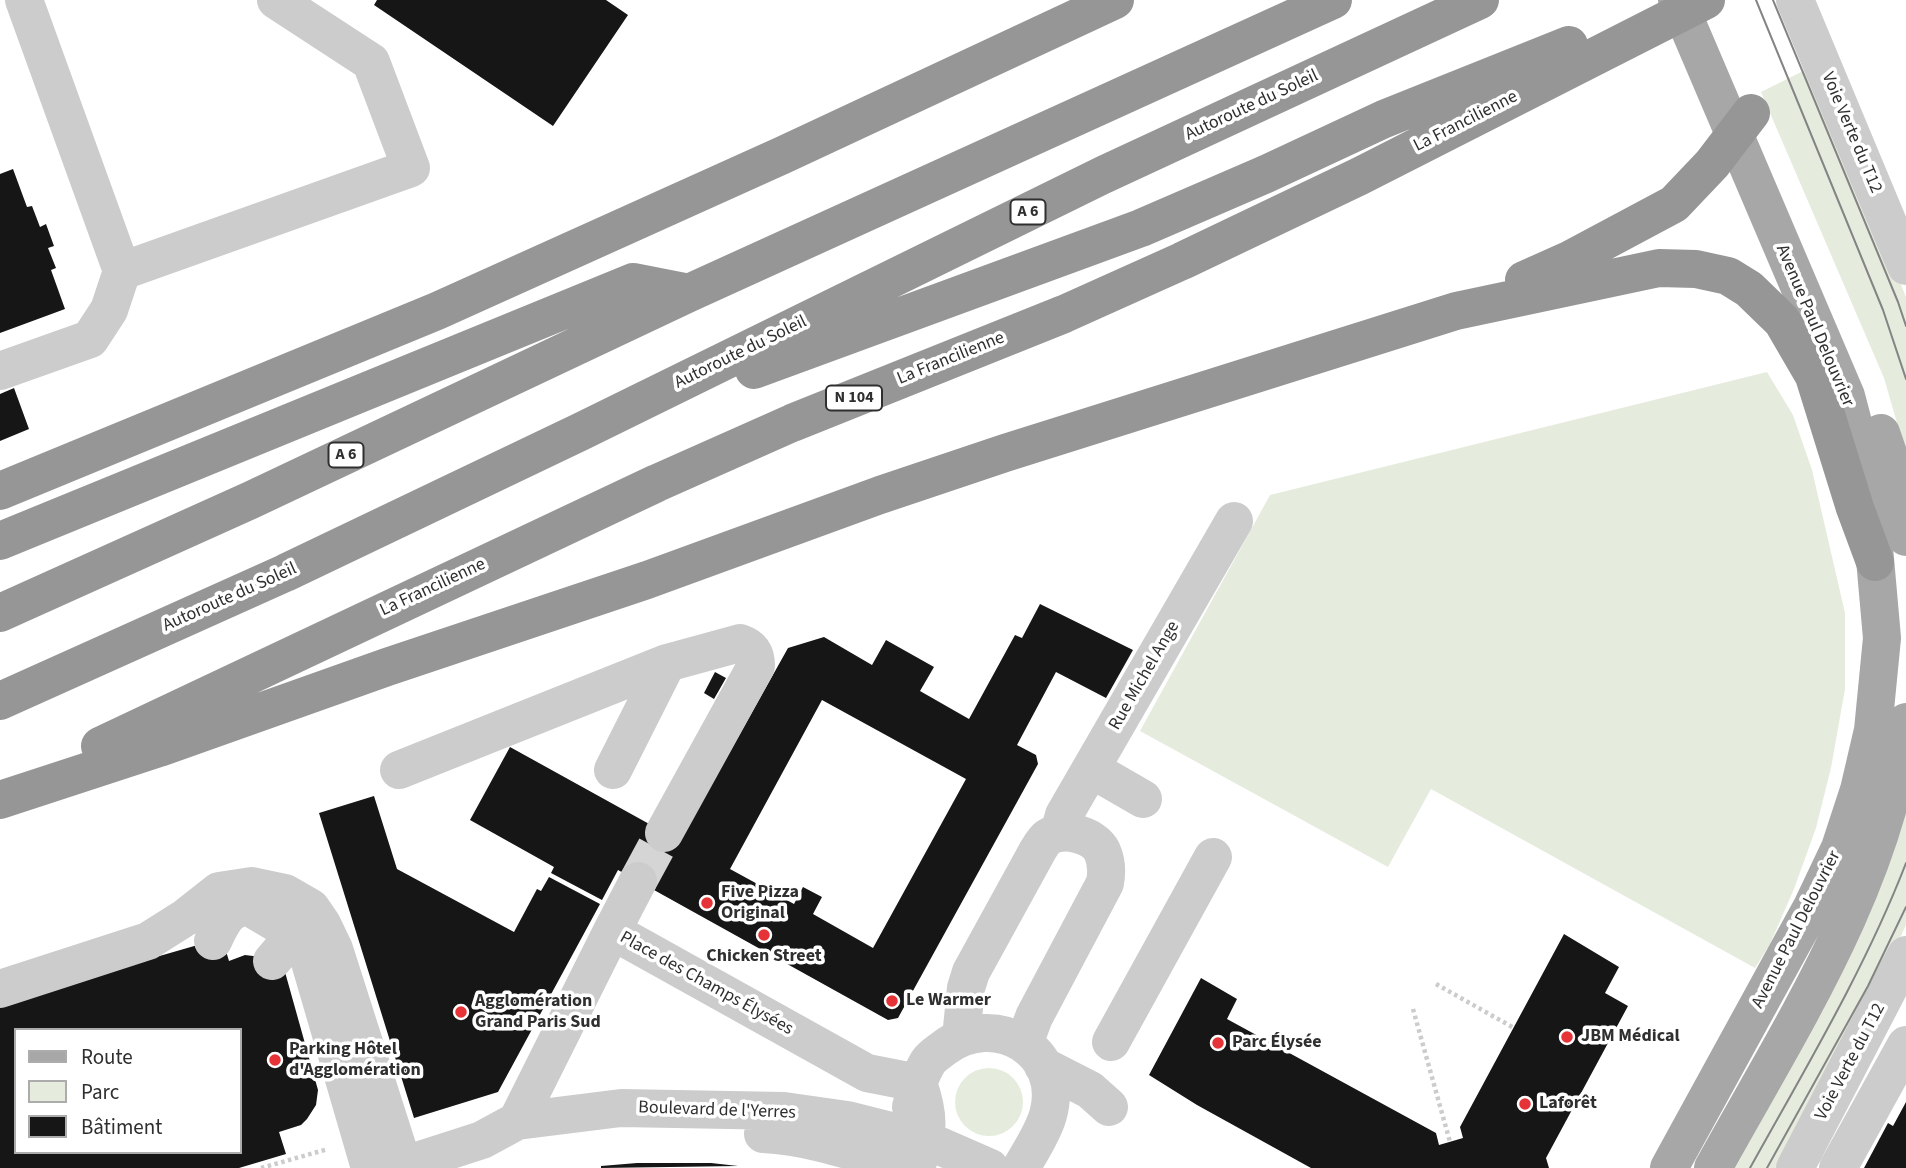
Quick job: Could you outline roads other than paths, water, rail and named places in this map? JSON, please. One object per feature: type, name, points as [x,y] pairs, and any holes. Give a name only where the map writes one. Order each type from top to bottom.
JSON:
[{"type":"highway","points":[[0,491],[449,305],[795,149],[1115,0]]},
{"type":"highway","name":"A 6","points":[[0,613],[251,500],[689,293],[1333,0]]},
{"type":"highway","name":"Autoroute du Soleil","points":[[0,701],[285,573],[580,432],[1103,175],[1480,0]]},
{"type":"highway","points":[[580,432],[1141,228],[1384,120],[1678,0]]},
{"type":"highway","name":"La Francilienne","points":[[0,794],[657,483],[792,423],[1063,314],[1182,261],[1360,176],[1705,0]]},
{"type":"highway","points":[[1455,311],[1571,259],[1674,204],[1712,164],[1736,120]]},
{"type":"highway","points":[[0,800],[648,580],[880,495],[1455,311],[1659,268],[1696,269],[1728,276],[1749,289],[1782,321],[1814,376],[1875,562]]},
{"type":"highway","points":[[0,541],[633,282],[689,293]]},
{"type":"main road","name":"Avenue Paul Delouvrier","points":[[1678,0],[1853,355],[1892,465],[1906,537]]},
{"type":"main road","name":"Avenue Paul Delouvrier","points":[[1669,1168],[1812,907],[1840,848],[1859,790],[1872,730],[1882,638],[1868,480],[1846,396],[1736,120],[1705,0]]},
{"type":"main road","name":"Avenue Paul Delouvrier","points":[[1713,1168],[1849,917],[1871,864],[1889,807],[1906,722]]},
{"type":"street","points":[[0,371],[90,339],[109,310],[122,271],[24,0]]},
{"type":"street","points":[[122,271],[411,168],[372,62],[276,0]]},
{"type":"street","name":"Voie Verte du T12","points":[[1795,0],[1906,265]]},
{"type":"street","name":"Rue Michel Ange","points":[[961,1038],[966,988],[971,972],[1038,849],[1047,837],[1059,833],[1064,816],[1234,521]]},
{"type":"street","points":[[399,769],[667,663],[740,643],[750,647],[756,655],[756,666],[664,832]]},
{"type":"street","points":[[613,770],[667,663]]},
{"type":"street","points":[[1091,769],[1143,799]]},
{"type":"street","points":[[1021,1168],[1048,1116],[1049,1080],[1034,1055],[1034,1017],[1105,883],[1107,873],[1101,848],[1074,833],[1059,833]]},
{"type":"street","points":[[1111,1042],[1213,857]]},
{"type":"street","points":[[612,931],[638,881]]},
{"type":"street","points":[[0,989],[148,941],[186,917],[219,891],[252,886],[285,893],[311,908],[334,949],[393,1167]]},
{"type":"street","points":[[213,941],[224,919],[242,907],[249,907],[285,948],[305,945],[393,1167]]},
{"type":"street","name":"Place des Champs Élysées","points":[[517,1121],[612,931],[867,1073],[918,1083]]},
{"type":"street","name":"Voie Verte du T12","points":[[1796,1168],[1906,956]]},
{"type":"street","points":[[919,1156],[927,1124],[925,1103],[918,1083],[929,1060],[961,1038],[979,1033],[1003,1033],[1090,1090],[1109,1107],[1084,1107],[1048,1116]]},
{"type":"street","points":[[1838,1168],[1906,1045]]},
{"type":"street","name":"Boulevard de l'Yerres","points":[[393,1167],[482,1140],[517,1121],[621,1108],[784,1111],[847,1120],[919,1156]]},
{"type":"street","name":"Boulevard de l'Yerres","points":[[482,1140],[521,1147],[621,1134],[717,1132],[785,1124],[848,1136],[919,1156],[990,1168]]},
{"type":"tunnel","points":[[638,881],[664,833]]},
{"type":"tram line","points":[[1756,0],[1883,310],[1906,379]]},
{"type":"tram line","points":[[1773,0],[1906,326]]},
{"type":"tram line","points":[[1750,1168],[1853,980],[1906,863]]},
{"type":"tram line","points":[[1767,1168],[1868,986],[1906,907]]},
{"type":"place","name":"Five Pizza Original","points":[[707,903]]},
{"type":"place","name":"Chicken Street","points":[[764,935]]},
{"type":"place","name":"Le Warmer","points":[[892,1001]]},
{"type":"place","name":"Agglomération Grand Paris Sud","points":[[461,1012]]},
{"type":"place","name":"JBM Médical","points":[[1567,1037]]},
{"type":"place","name":"Parc Élysée","points":[[1218,1043]]},
{"type":"place","name":"Parking Hôtel d'Agglomération","points":[[275,1060]]},
{"type":"place","name":"Laforêt","points":[[1525,1104]]}]
